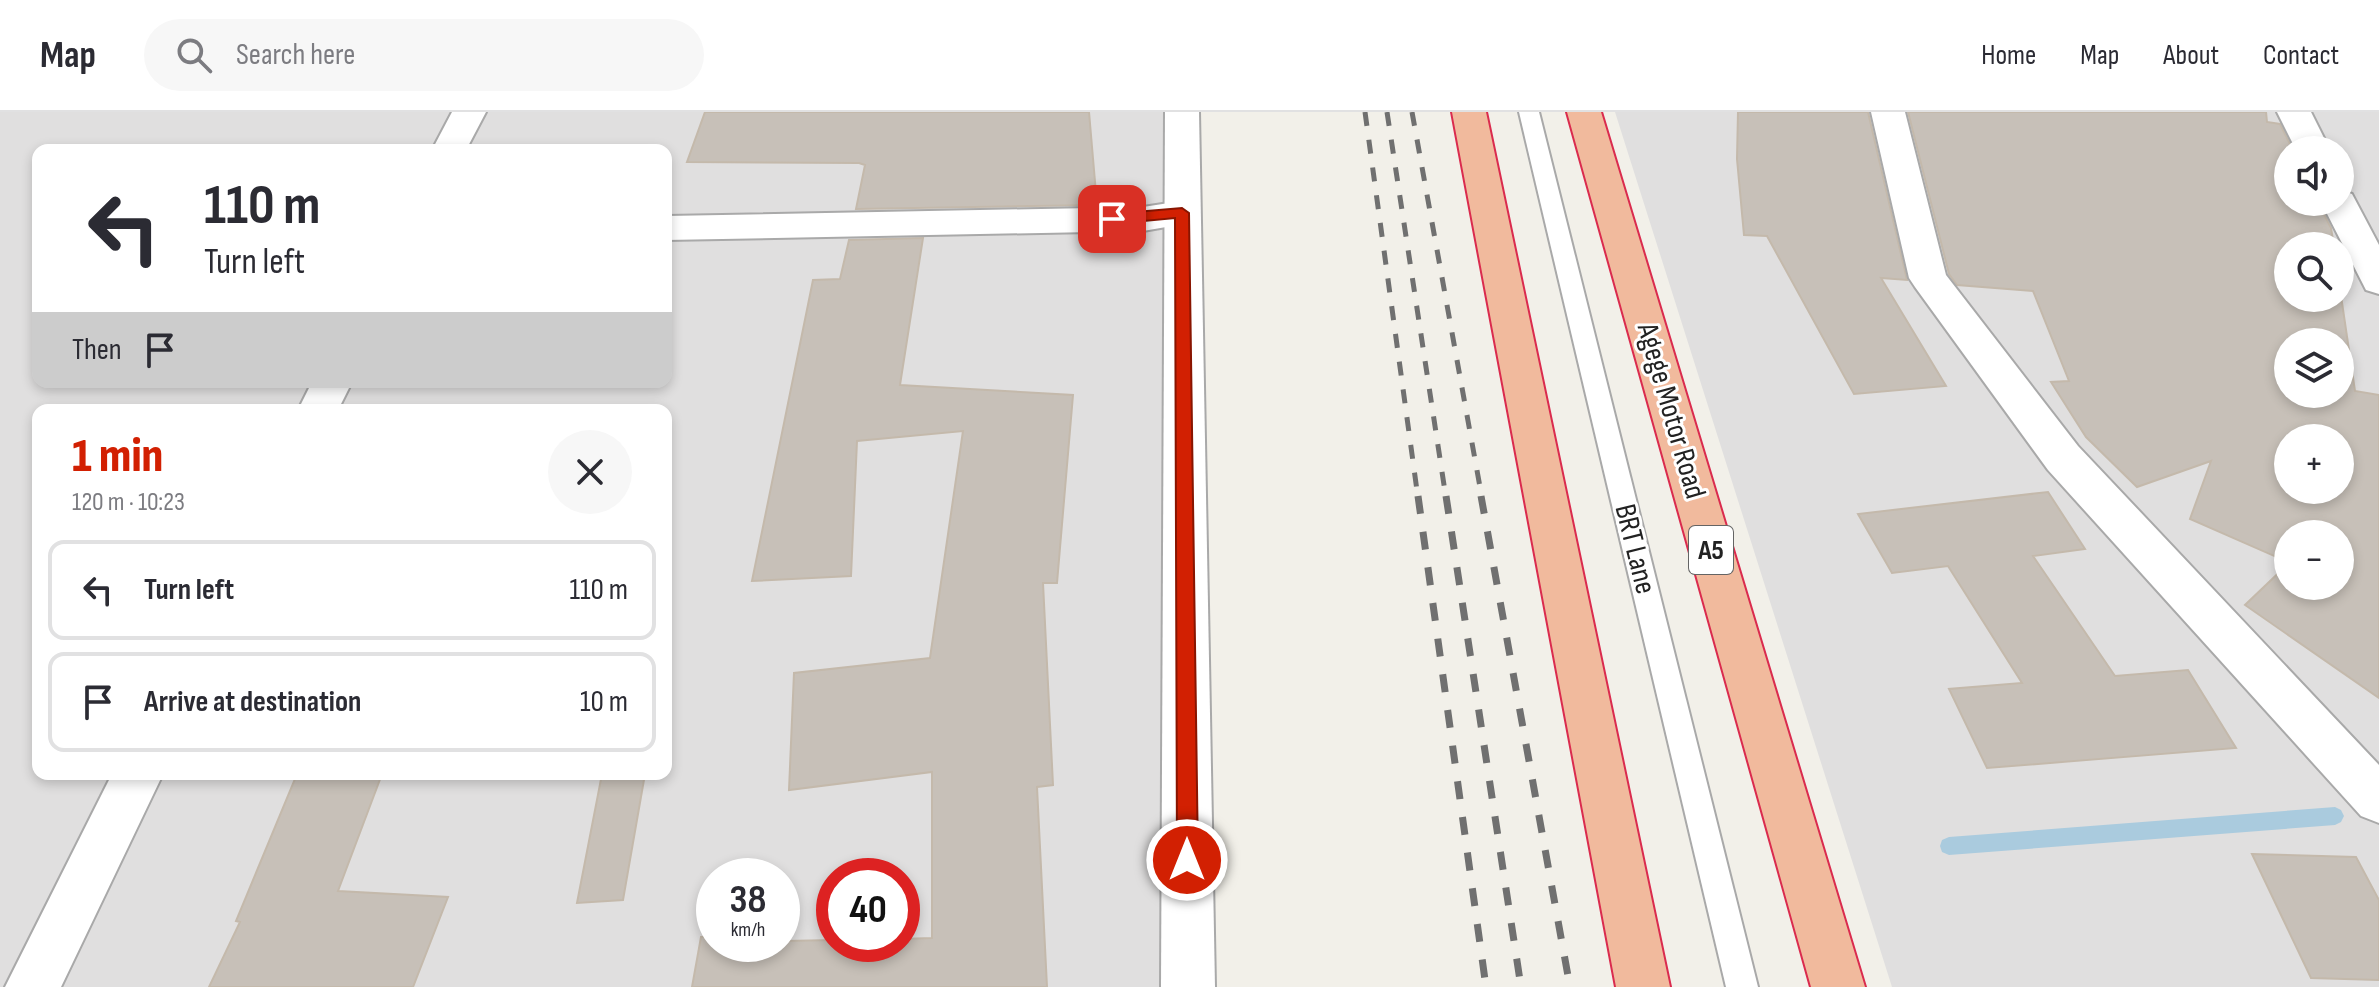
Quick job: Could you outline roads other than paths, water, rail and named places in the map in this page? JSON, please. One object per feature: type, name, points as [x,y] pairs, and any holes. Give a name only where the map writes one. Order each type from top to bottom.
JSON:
[{"type":"highway","points":[[1469,112],[1643,987]]},
{"type":"highway","name":"Agege Motor Road","points":[[1584,112],[1838,987]]},
{"type":"street","points":[[452,144],[469,112]]},
{"type":"street","points":[[1182,112],[1188,987]]},
{"type":"street","points":[[1888,112],[1928,278],[2063,458],[2379,800]]},
{"type":"street","points":[[2294,112],[2306,136]]},
{"type":"street","points":[[672,228],[1143,219],[1182,213]]},
{"type":"street","points":[[2346,216],[2379,281]]},
{"type":"street","points":[[32,987],[135,780]]},
{"type":"lane","name":"BRT Lane","points":[[1529,112],[1742,987]]},
{"type":"waterway","points":[[1949,846],[2335,816]]},
{"type":"railway","points":[[1365,112],[1418,498]]},
{"type":"railway","points":[[1387,112],[1446,498]]},
{"type":"railway","points":[[1412,112],[1482,498]]},
{"type":"railway","points":[[1418,496],[1486,987]]},
{"type":"railway","points":[[1446,496],[1521,987]]},
{"type":"railway","points":[[1481,496],[1570,987]]}]
